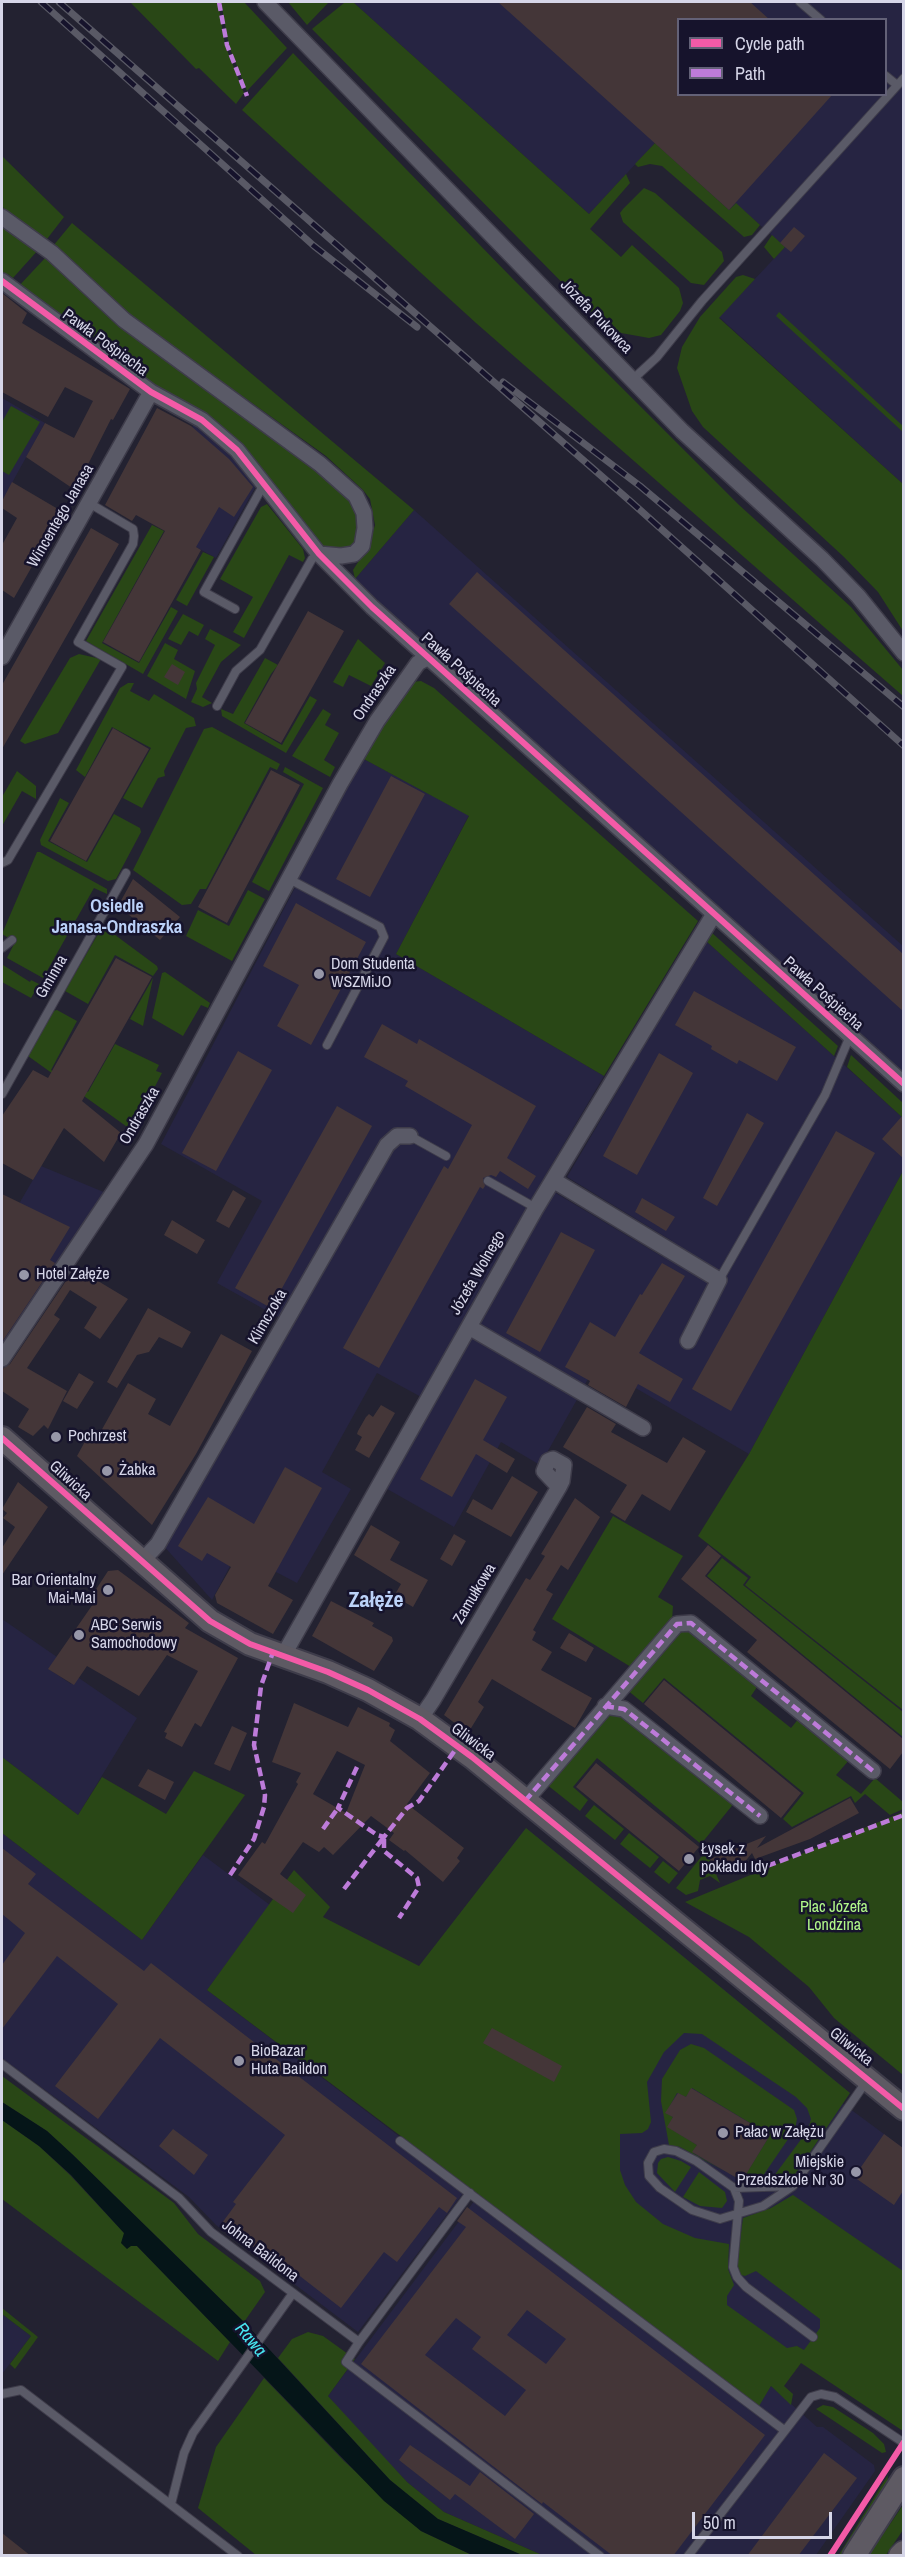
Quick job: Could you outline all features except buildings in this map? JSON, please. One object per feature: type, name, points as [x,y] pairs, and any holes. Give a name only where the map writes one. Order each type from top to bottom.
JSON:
[{"type":"street","name":"Józefa Pukowca","points":[[265,2],[682,431],[822,559],[858,596],[903,653]]},
{"type":"street","name":"Pawła Pośpiecha","points":[[2,217],[52,253],[124,320],[320,464],[356,496],[364,513],[365,528],[362,546],[346,567],[345,580]]},
{"type":"street","name":"Pawła Pośpiecha","points":[[2,281],[151,392],[202,420],[237,450],[319,554],[345,580],[427,658],[903,1084]]},
{"type":"street","name":"Wincentego Janasa","points":[[2,657],[151,392]]},
{"type":"street","points":[[319,554],[341,556],[354,554]]},
{"type":"street","name":"Ondraszka","points":[[2,1359],[146,1144],[376,721],[418,663],[427,658]]},
{"type":"street","name":"Józefa Wolnego","points":[[283,1656],[536,1208],[714,914]]},
{"type":"street","name":"Klimczoka","points":[[141,1562],[158,1544],[387,1145],[397,1136],[411,1136]]},
{"type":"street","points":[[553,1180],[719,1280],[688,1341]]},
{"type":"street","points":[[469,1327],[643,1428]]},
{"type":"street","name":"Gliwicka","points":[[2,1438],[210,1621],[250,1644],[358,1686],[420,1719],[472,1756],[868,2079],[899,2100]]},
{"type":"street","name":"Zamułkowa","points":[[420,1719],[559,1487]]},
{"type":"street","points":[[525,1801],[678,1624],[691,1623],[873,1771]]},
{"type":"street","points":[[605,1706],[624,1709],[760,1816]]},
{"type":"street","points":[[854,2556],[903,2478]]},
{"type":"street","points":[[901,2555],[903,2547]]},
{"type":"lane","points":[[800,2],[819,18]]},
{"type":"lane","points":[[887,77],[897,85]]},
{"type":"lane","points":[[632,380],[657,357],[702,301],[903,78]]},
{"type":"lane","points":[[235,609],[204,592],[264,484]]},
{"type":"lane","points":[[2,863],[8,860],[122,667],[78,642],[133,544],[134,536],[133,529],[89,503]]},
{"type":"lane","points":[[217,706],[236,671],[260,650],[312,559],[319,554]]},
{"type":"lane","name":"Gminna","points":[[2,1094],[126,873]]},
{"type":"lane","points":[[289,879],[380,927],[384,937],[327,1045]]},
{"type":"lane","points":[[2,948],[12,940]]},
{"type":"lane","points":[[719,1280],[825,1095],[850,1036]]},
{"type":"lane","name":"Klimczoka","points":[[411,1136],[446,1156]]},
{"type":"lane","points":[[488,1180],[536,1208]]},
{"type":"lane","name":"Johna Baildona","points":[[2,2064],[179,2198],[211,2232],[359,2342]]},
{"type":"lane","points":[[813,2337],[746,2287],[737,2277],[733,2267],[737,2214],[739,2201],[734,2188],[696,2161],[676,2151],[664,2149],[654,2152],[648,2163],[649,2175],[660,2188],[692,2210],[720,2219],[737,2214],[764,2206],[793,2186],[868,2079]]},
{"type":"lane","points":[[400,2141],[784,2430]]},
{"type":"lane","points":[[734,2188],[793,2186]]},
{"type":"lane","points":[[470,2193],[346,2362],[600,2556]]},
{"type":"lane","points":[[171,2504],[184,2453],[193,2433],[293,2293]]},
{"type":"lane","points":[[2,2394],[21,2390],[238,2556]]},
{"type":"lane","points":[[688,2556],[811,2397],[826,2394],[903,2442]]},
{"type":"shaded area","points":[[353,2],[903,2],[903,484],[719,317],[785,247],[736,204],[729,210],[655,143],[589,214]]},
{"type":"shaded area","points":[[2,398],[45,423],[2,501]]},
{"type":"shaded area","points":[[194,424],[232,455],[256,486],[216,558],[141,517]]},
{"type":"shaded area","points":[[414,510],[903,946],[903,1072],[432,652],[355,579]]},
{"type":"shaded area","points":[[362,758],[469,815],[396,954],[604,1076],[532,1198],[423,1398],[377,1373],[322,1472],[351,1489],[297,1583],[276,1572],[230,1566],[212,1600],[162,1544],[289,1323],[217,1283],[262,1201],[161,1144]]},
{"type":"shaded area","points":[[706,941],[903,1118],[903,1171],[749,1454],[596,1365],[584,1386],[476,1325],[554,1192],[663,1257],[672,1241],[567,1177]]},
{"type":"shaded area","points":[[41,1166],[106,1193],[2,1352],[2,1233]]},
{"type":"shaded area","points":[[470,1332],[579,1396],[540,1465],[501,1442],[454,1527],[382,1486]]},
{"type":"shaded area","points":[[2,1619],[57,1657],[49,1669],[71,1684],[76,1676],[137,1718],[78,1815],[2,1757]]},
{"type":"shaded area","points":[[526,1828],[850,2093],[842,2103],[903,2148],[903,2410],[869,2393],[797,2346],[788,2359],[367,2034]]},
{"type":"shaded area","points":[[2,1833],[142,1940],[203,1855],[270,1905],[207,1990],[467,2188],[358,2332],[216,2225],[189,2197],[2,2058]]},
{"type":"shaded area","points":[[478,2196],[758,2406],[771,2386],[817,2427],[823,2427],[874,2465],[875,2471],[816,2555],[542,2555],[444,2512],[407,2482],[361,2434],[328,2396]]},
{"type":"shaded area","points":[[2,2314],[31,2336],[2,2374]]},
{"type":"green space","points":[[130,2],[218,2],[225,45],[244,93],[236,104],[199,68],[196,69]]},
{"type":"green space","points":[[221,2],[244,2],[287,48],[247,91],[229,46]]},
{"type":"green space","points":[[288,2],[329,2],[307,25]]},
{"type":"green space","points":[[353,2],[589,214],[626,174],[630,183],[590,229],[621,257],[632,245],[679,288],[683,303],[680,311],[661,335],[649,338],[621,333],[602,323],[312,29],[344,3]]},
{"type":"green space","points":[[293,53],[512,278],[738,504],[851,607],[903,670],[903,696],[476,323],[242,110]]},
{"type":"green space","points":[[655,143],[729,210],[736,203],[760,225],[752,235],[744,237],[662,166],[650,164],[638,167],[635,164]]},
{"type":"green space","points":[[2,156],[64,217],[47,239],[11,216],[2,206]]},
{"type":"green space","points":[[644,188],[655,193],[722,252],[724,261],[704,285],[691,283],[623,222],[620,213]]},
{"type":"green space","points":[[2,223],[39,249],[13,278],[8,274],[5,277],[2,274]]},
{"type":"green space","points":[[72,223],[414,510],[355,579],[353,570],[369,545],[375,525],[370,499],[363,490],[326,456],[129,315],[53,246]]},
{"type":"green space","points":[[772,235],[785,247],[774,259],[764,247]]},
{"type":"green space","points":[[46,257],[318,469],[351,500],[359,516],[359,534],[353,548],[321,551],[241,447],[154,389],[17,288]]},
{"type":"green space","points":[[743,275],[755,279],[719,318],[903,484],[903,631],[878,592],[844,557],[703,427],[692,411],[677,368],[682,347],[700,317],[736,277]]},
{"type":"green space","points":[[779,312],[903,426],[903,432],[776,316]]},
{"type":"green space","points":[[11,406],[40,422],[9,475],[2,471],[2,422]]},
{"type":"green space","points":[[267,504],[303,549],[305,558],[303,562],[289,555],[244,638],[233,632],[253,597],[220,579],[261,507]]},
{"type":"green space","points":[[152,525],[164,531],[102,643],[139,663],[171,607],[178,611],[143,674],[86,641]]},
{"type":"green space","points":[[203,552],[214,557],[187,606],[176,600]]},
{"type":"green space","points":[[183,614],[204,625],[198,636],[189,631],[181,645],[168,639]]},
{"type":"green space","points":[[210,629],[241,645],[221,662],[202,697],[212,703],[203,707],[191,702],[197,689],[196,683],[215,645],[205,639]]},
{"type":"green space","points":[[358,639],[385,663],[371,686],[349,675],[343,687],[333,682]]},
{"type":"green space","points":[[165,643],[178,650],[174,659],[195,671],[186,699],[147,676]]},
{"type":"green space","points":[[79,654],[101,659],[58,733],[25,744],[20,741],[70,658]]},
{"type":"green space","points":[[265,658],[278,665],[244,723],[282,745],[310,696],[317,700],[286,753],[222,716],[221,709],[233,714]]},
{"type":"green space","points":[[421,681],[434,688],[698,921],[604,1076],[396,954],[469,816],[362,758],[412,682]]},
{"type":"green space","points":[[128,683],[134,683],[130,691],[149,701],[154,694],[194,718],[196,726],[186,728],[164,771],[165,776],[158,778],[142,808],[123,798],[151,748],[112,727],[85,777],[76,770],[120,688]]},
{"type":"green space","points":[[323,709],[331,714],[325,725],[339,733],[324,760],[335,767],[330,777],[292,756]]},
{"type":"green space","points":[[212,727],[280,764],[277,770],[270,767],[206,889],[200,889],[191,904],[182,905],[133,870],[204,729]]},
{"type":"green space","points":[[285,767],[323,788],[269,891],[252,882],[304,784],[283,772]]},
{"type":"green space","points":[[17,771],[36,786],[36,799],[22,791],[2,826],[2,797]]},
{"type":"green space","points":[[60,798],[69,803],[48,841],[87,862],[114,814],[140,828],[141,832],[116,879],[108,881],[41,845],[40,840]]},
{"type":"green space","points":[[37,852],[107,889],[107,894],[94,888],[43,978],[7,958],[15,942],[2,934]]},
{"type":"green space","points":[[248,890],[265,899],[232,961],[186,936],[198,910],[229,926]]},
{"type":"green space","points":[[107,929],[158,969],[153,976],[115,955],[88,1004],[65,991],[98,934]]},
{"type":"green space","points":[[711,932],[838,1046],[834,1056],[706,941]]},
{"type":"green space","points":[[3,965],[30,982],[31,980],[39,984],[31,998],[2,982]]},
{"type":"green space","points":[[165,972],[210,1003],[208,1008],[201,1005],[183,1036],[152,1018],[162,973]]},
{"type":"green space","points":[[153,978],[143,1026],[130,1019]]},
{"type":"green space","points":[[57,1010],[77,1021],[51,1070],[88,1092],[115,1044],[159,1065],[156,1071],[162,1073],[136,1123],[140,1126],[130,1129],[28,1056],[53,1011]]},
{"type":"green space","points":[[851,1055],[903,1103],[903,1118],[847,1067]]},
{"type":"green space","points":[[903,1171],[903,1710],[745,1585],[751,1577],[698,1536],[749,1454]]},
{"type":"green space","points":[[613,1516],[683,1556],[658,1597],[673,1606],[672,1620],[631,1667],[552,1619]]},
{"type":"green space","points":[[722,1558],[748,1578],[743,1585],[903,1712],[903,1737],[707,1576]]},
{"type":"green space","points":[[689,1628],[759,1684],[751,1696],[791,1728],[800,1717],[851,1758],[836,1775],[861,1794],[875,1778],[903,1802],[903,1809],[890,1815],[865,1794],[855,1803],[851,1796],[792,1827],[783,1819],[804,1793],[664,1678],[643,1703],[626,1689],[679,1629]]},
{"type":"green space","points":[[616,1711],[735,1802],[701,1844],[597,1758],[573,1787],[588,1800],[580,1811],[546,1784],[604,1714]]},
{"type":"green space","points":[[2,1757],[78,1815],[102,1777],[166,1814],[194,1771],[245,1795],[142,1940],[2,1833]]},
{"type":"green space","points":[[594,1805],[624,1829],[615,1840],[585,1816]]},
{"type":"green space","name":"Plac Józefa Londzina","points":[[903,1812],[903,2075],[834,2018],[809,1987],[749,1937],[685,1902]]},
{"type":"green space","points":[[526,1828],[850,2093],[790,2182],[768,2184],[808,2130],[811,2119],[807,2108],[796,2097],[702,2034],[684,2033],[664,2052],[647,2082],[651,2122],[648,2129],[642,2133],[620,2134],[620,2170],[625,2185],[636,2202],[663,2224],[695,2238],[729,2244],[728,2269],[734,2285],[727,2296],[727,2305],[787,2348],[797,2346],[804,2350],[820,2328],[820,2319],[756,2271],[745,2276],[741,2275],[737,2264],[743,2218],[771,2208],[793,2195],[903,2271],[903,2431],[801,2363],[784,2386],[793,2394],[791,2405],[771,2386],[759,2406],[207,1990],[294,1870],[330,1907],[323,1917],[419,1966]]},
{"type":"green space","points":[[629,1833],[659,1857],[650,1868],[620,1844]]},
{"type":"green space","points":[[706,1851],[720,1883],[710,1876],[700,1880],[698,1891],[686,1895],[676,1888]]},
{"type":"green space","points":[[663,1861],[678,1873],[669,1884],[654,1872]]},
{"type":"green space","points":[[691,2044],[704,2048],[794,2110],[797,2119],[795,2129],[758,2183],[741,2182],[770,2135],[692,2088],[686,2097],[677,2093],[666,2113],[673,2117],[668,2127],[697,2145],[693,2153],[726,2172],[680,2147],[669,2145],[661,2101],[662,2079],[680,2050]]},
{"type":"green space","points":[[2,2076],[174,2203],[198,2234],[260,2281],[265,2292],[244,2322],[47,2131],[2,2102]]},
{"type":"green space","points":[[2,2120],[39,2146],[70,2175],[124,2233],[131,2246],[137,2246],[230,2342],[218,2361],[2,2199]]},
{"type":"green space","points":[[668,2157],[691,2167],[675,2192],[657,2173],[658,2163],[661,2159]]},
{"type":"green space","points":[[699,2172],[725,2192],[727,2201],[722,2208],[700,2206],[683,2197]]},
{"type":"green space","points":[[2,2308],[38,2337],[15,2369],[10,2364],[31,2336],[2,2314]]},
{"type":"green space","points":[[308,2332],[323,2336],[355,2359],[328,2396],[407,2482],[444,2512],[542,2555],[522,2555],[438,2519],[390,2480],[278,2358],[292,2339]]},
{"type":"green space","points":[[264,2378],[344,2461],[421,2531],[472,2555],[256,2555],[198,2508],[216,2447]]},
{"type":"green space","points":[[823,2405],[833,2407],[873,2433],[884,2444],[886,2452],[882,2453],[816,2409]]},
{"type":"green space","points":[[888,2475],[887,2484],[842,2555],[838,2556]]},
{"type":"green space","points":[[903,2505],[903,2530],[886,2555],[869,2555]]},
{"type":"water","name":"Rawa","points":[[2,2102],[47,2131],[72,2154],[244,2322],[390,2480],[438,2519],[522,2555],[472,2555],[421,2531],[384,2501],[137,2246],[127,2249],[121,2243],[124,2233],[71,2175],[39,2146],[2,2120]]},
{"type":"tram line","points":[[2,1433],[214,1619],[257,1642],[334,1670],[371,1687],[449,1734],[904,2104]]},
{"type":"tram line","points":[[425,1728],[462,1754]]},
{"type":"railway","points":[[41,2],[314,246],[417,327]]},
{"type":"railway","points":[[59,2],[630,501],[904,746]]},
{"type":"railway","points":[[503,382],[640,486],[904,707]]},
{"type":"marked path","points":[[219,2],[227,45],[247,96]]},
{"type":"marked path","points":[[525,1801],[677,1624],[691,1623],[873,1771]]},
{"type":"marked path","points":[[230,1875],[254,1839],[264,1807],[265,1795],[254,1745],[261,1686],[273,1652]]},
{"type":"marked path","points":[[605,1706],[624,1709],[760,1816]]},
{"type":"marked path","points":[[357,1767],[338,1808],[377,1835],[384,1837],[407,1808],[419,1801],[458,1746]]},
{"type":"marked path","points":[[323,1829],[338,1808]]},
{"type":"marked path","points":[[767,1866],[904,1815]]},
{"type":"marked path","points":[[344,1889],[384,1837],[384,1851],[417,1878],[419,1887],[399,1918]]},
{"type":"cycle path","points":[[2,281],[151,392],[202,420],[237,450],[319,554],[372,607],[904,1084]]},
{"type":"cycle path","points":[[2,1438],[210,1621],[250,1644],[328,1672],[368,1690],[420,1719],[472,1757],[904,2109]]},
{"type":"cycle path","points":[[830,2556],[904,2442]]},
{"type":"place","name":"Dom Studenta WSZMiJO","points":[[319,974]]},
{"type":"place","name":"Hotel Załęże","points":[[24,1275]]},
{"type":"place","name":"Pochrzest","points":[[56,1437]]},
{"type":"place","name":"Żabka","points":[[107,1471]]},
{"type":"place","name":"Bar Orientalny Mai-Mai","points":[[108,1590]]},
{"type":"place","name":"ABC Serwis Samochodowy","points":[[79,1635]]},
{"type":"place","name":"Łysek z pokładu Idy","points":[[689,1859]]},
{"type":"place","name":"BioBazar Huta Baildon","points":[[239,2061]]},
{"type":"place","name":"Pałac w Załężu","points":[[723,2133]]},
{"type":"place","name":"Miejskie Przedszkole Nr 30","points":[[856,2172]]},
{"type":"district","name":"Osiedle Janasa-Ondraszka","points":[[117,917]]},
{"type":"district","name":"Załęże","points":[[376,1601]]}]
